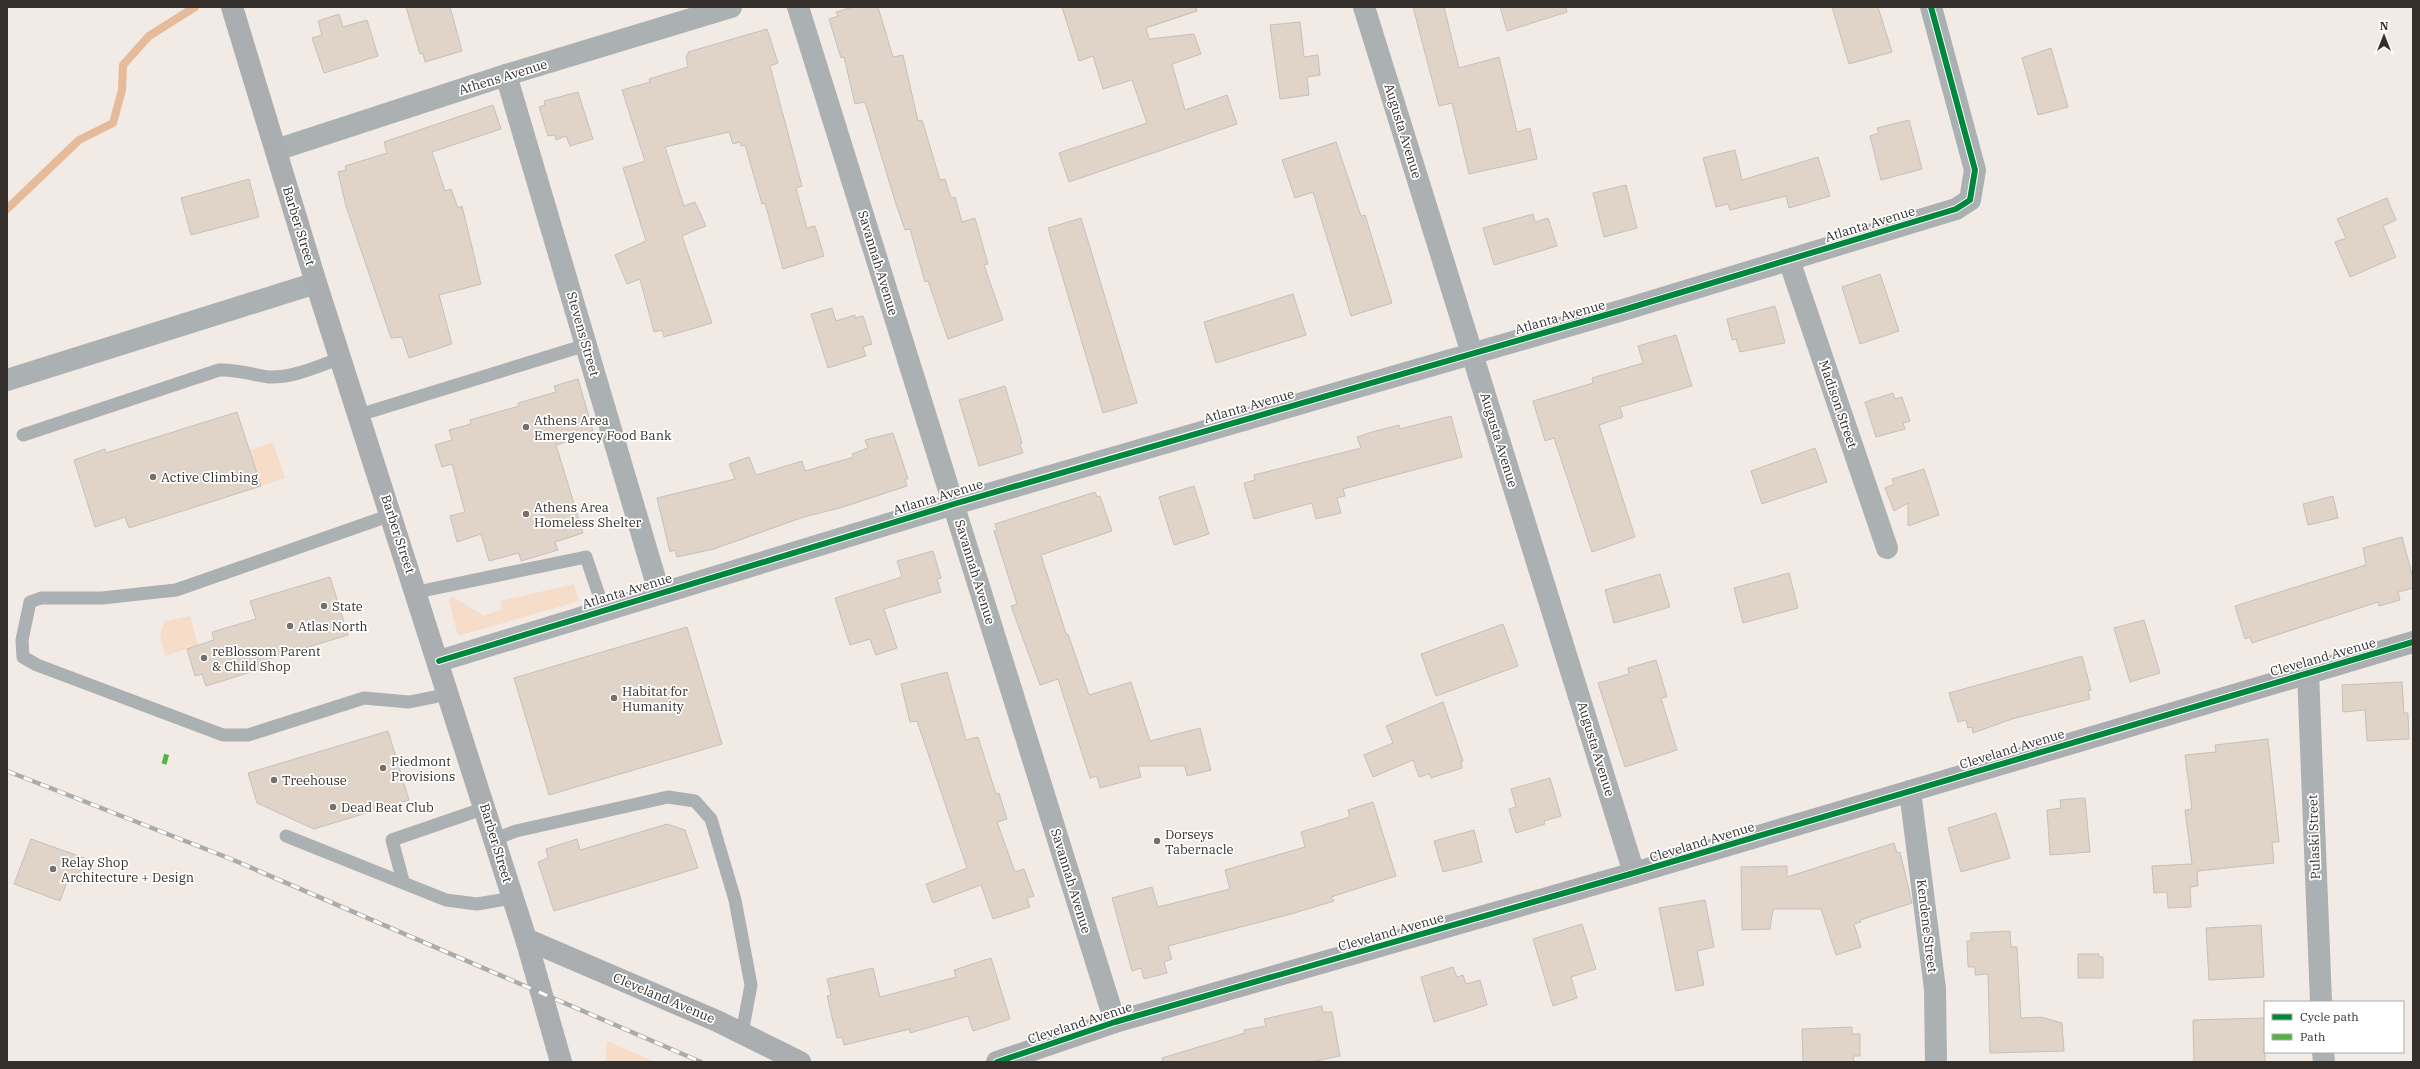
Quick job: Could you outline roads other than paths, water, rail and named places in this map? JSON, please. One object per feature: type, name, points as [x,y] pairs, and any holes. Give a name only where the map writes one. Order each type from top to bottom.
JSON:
[{"type":"street","name":"Barber Street","points":[[232,7],[316,283],[417,592],[526,939],[561,1062]]},
{"type":"street","name":"Athens Avenue","points":[[276,150],[506,75],[731,7]]},
{"type":"street","name":"Savannah Avenue","points":[[798,7],[1115,1022]]},
{"type":"street","name":"Augusta Avenue","points":[[1364,7],[1634,874]]},
{"type":"street","name":"Atlanta Avenue","points":[[439,661],[659,592],[954,504],[1472,352],[1623,310],[1956,209],[1970,200],[1975,170],[1959,105],[1931,7]]},
{"type":"street","name":"Stevens Street","points":[[506,75],[659,592]]},
{"type":"street","name":"Madison Street","points":[[1789,260],[1887,548]]},
{"type":"street","points":[[7,380],[316,283]]},
{"type":"street","name":"Cleveland Avenue","points":[[997,1062],[1115,1022],[1634,874],[2308,672],[2413,642]]},
{"type":"street","name":"Pulaski Street","points":[[2308,672],[2321,1001]]},
{"type":"street","name":"Kendene Street","points":[[1910,792],[1935,989],[1936,1062]]},
{"type":"street","name":"Cleveland Avenue","points":[[526,939],[742,1034],[800,1062]]},
{"type":"lane","points":[[359,415],[586,345]]},
{"type":"lane","points":[[23,435],[219,370],[234,370],[270,377],[296,373],[341,358]]},
{"type":"lane","points":[[391,515],[176,590],[102,598],[41,598],[30,602],[22,640],[23,657],[37,665],[223,735],[248,735],[364,698],[409,702],[449,694]]},
{"type":"lane","points":[[417,592],[586,557],[604,610]]},
{"type":"lane","points":[[494,839],[516,831],[668,797],[695,801],[711,819],[735,900],[751,985],[742,1034]]},
{"type":"lane","points":[[403,882],[392,840],[485,808]]},
{"type":"lane","points":[[286,836],[446,900],[477,904],[513,898]]},
{"type":"waterway","points":[[7,209],[79,140],[113,123],[122,90],[123,65],[149,36],[195,7]]},
{"type":"railway","points":[[7,771],[231,859],[701,1062]]},
{"type":"place","name":"Athens Area Emergency Food Bank","points":[[526,427]]},
{"type":"place","name":"Active Climbing","points":[[153,477]]},
{"type":"place","name":"Athens Area Homeless Shelter","points":[[526,514]]},
{"type":"place","name":"State","points":[[324,606]]},
{"type":"place","name":"Atlas North","points":[[290,626]]},
{"type":"place","name":"reBlossom Parent & Child Shop","points":[[204,658]]},
{"type":"place","name":"Habitat for Humanity","points":[[614,698]]},
{"type":"place","name":"Piedmont Provisions","points":[[383,768]]},
{"type":"place","name":"Treehouse","points":[[274,780]]},
{"type":"place","name":"Dead Beat Club","points":[[333,807]]},
{"type":"place","name":"Dorseys Tabernacle","points":[[1157,841]]},
{"type":"place","name":"Relay Shop Architecture + Design","points":[[53,869]]}]
